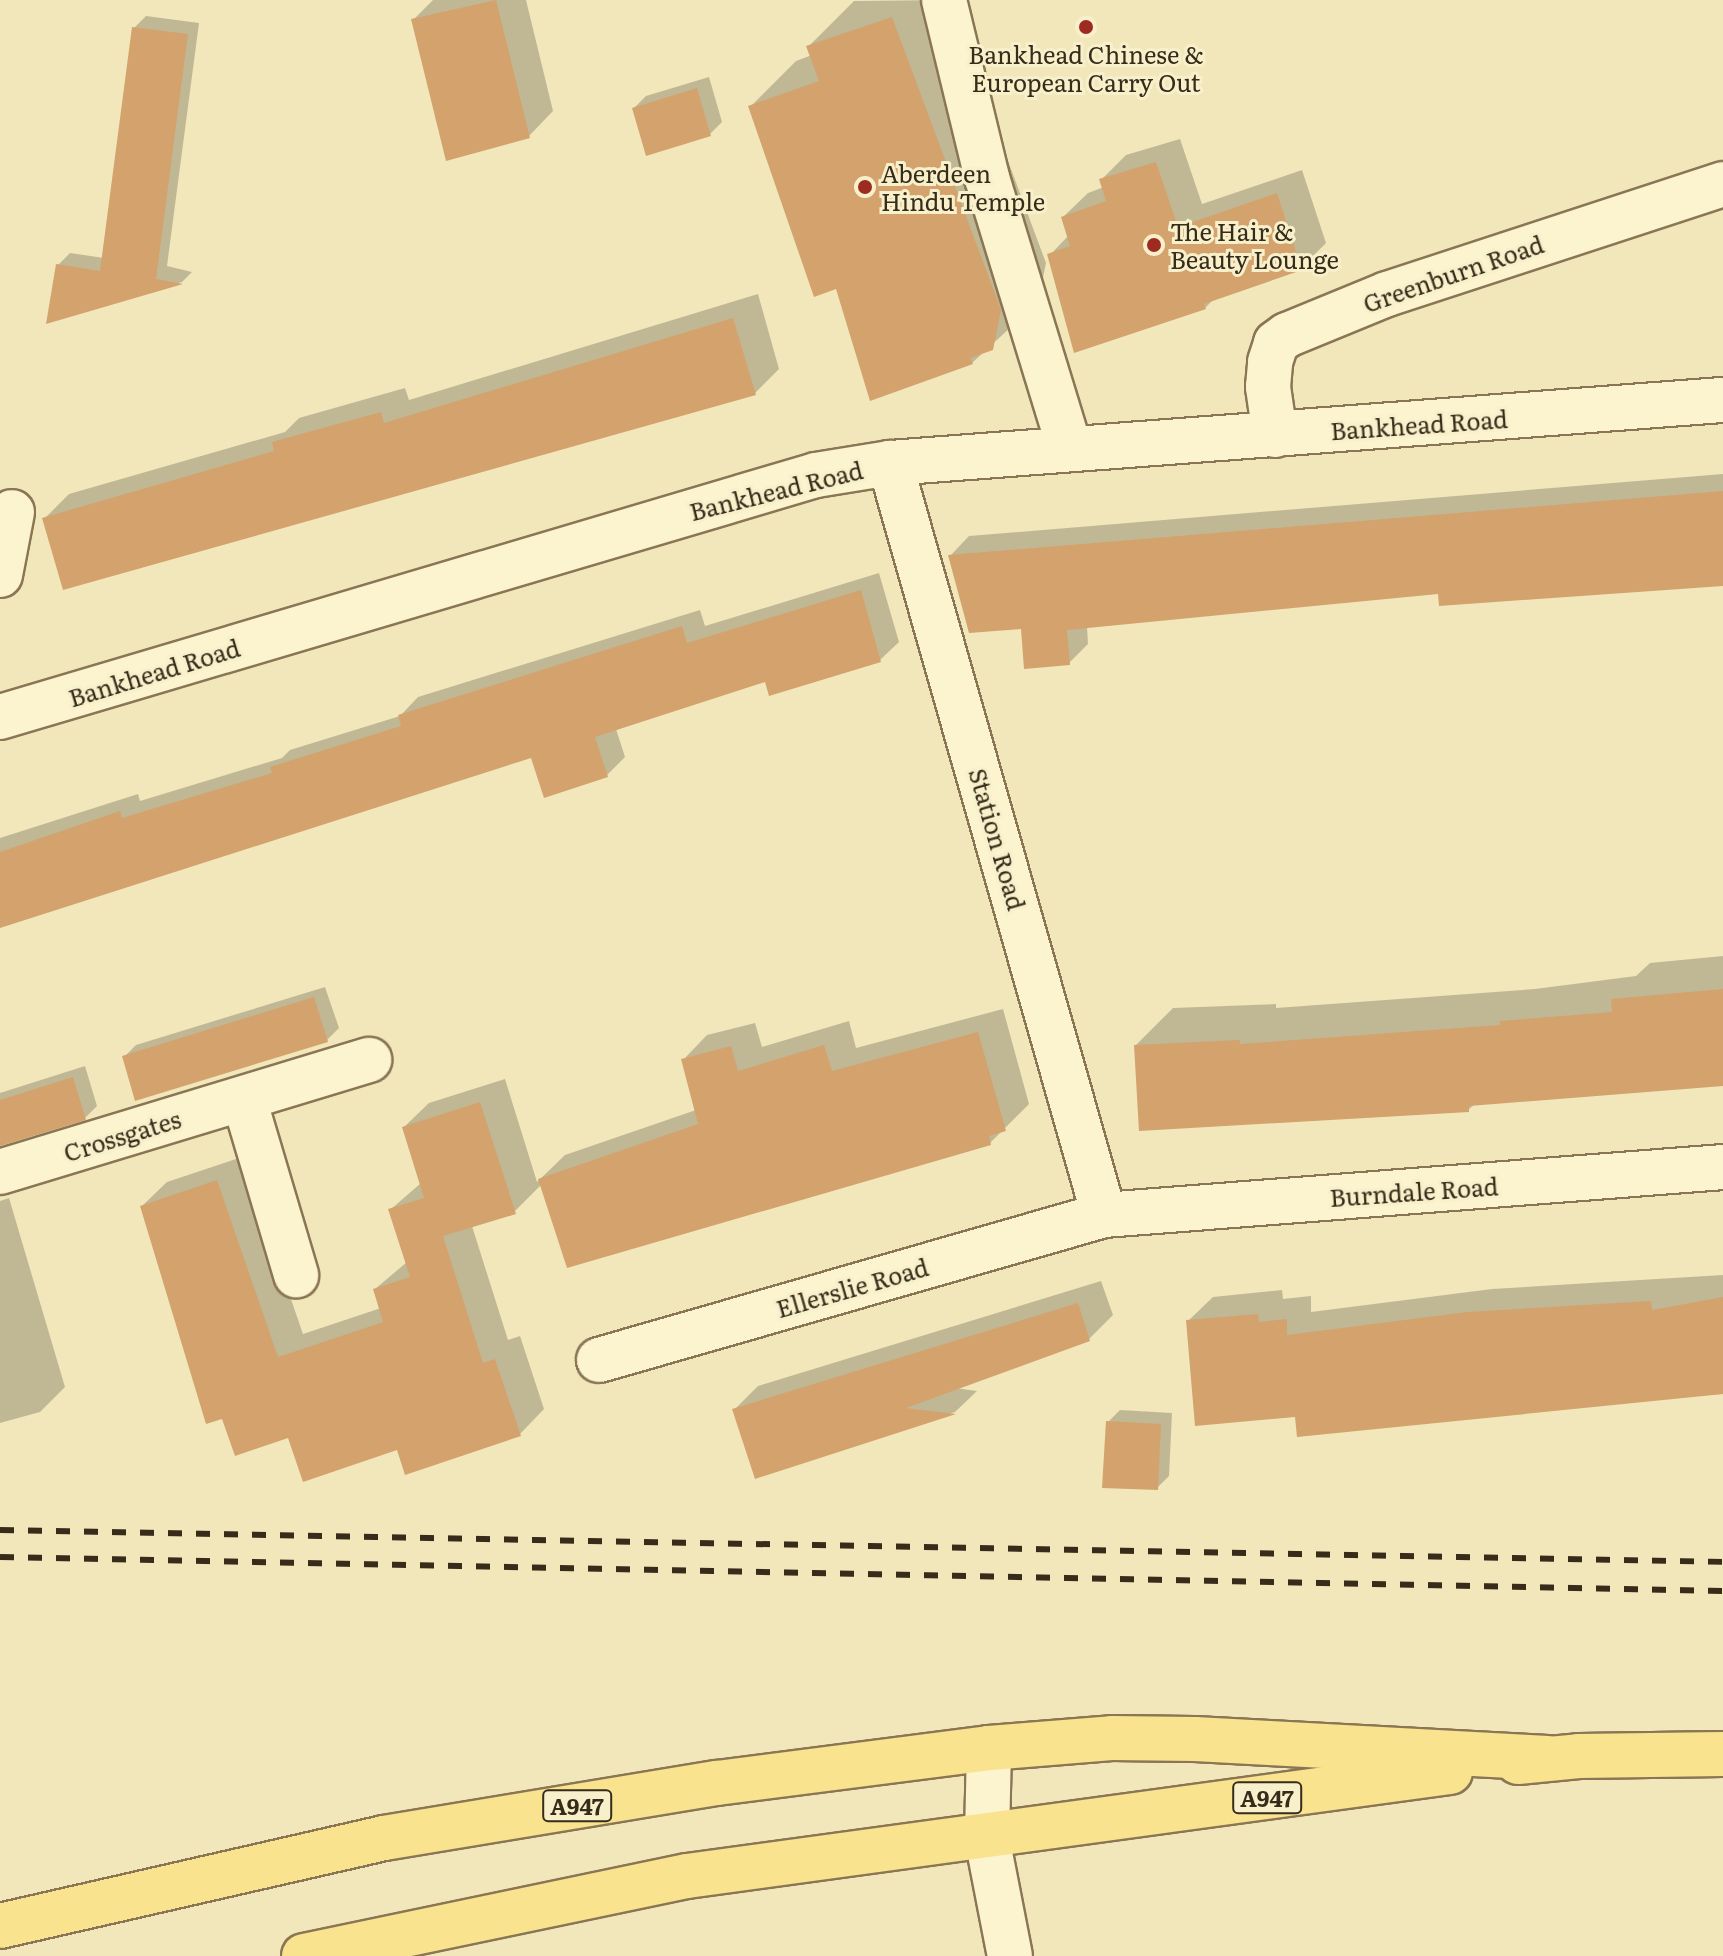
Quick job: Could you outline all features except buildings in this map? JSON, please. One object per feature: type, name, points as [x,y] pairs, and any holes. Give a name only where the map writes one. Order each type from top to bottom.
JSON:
[{"type":"main road","name":"A947","points":[[0,1926],[384,1838],[717,1783],[989,1748],[1112,1738],[1195,1739],[1547,1758],[1723,1754]]},
{"type":"main road","name":"A947","points":[[304,1956],[687,1876],[987,1838],[1547,1758]]},
{"type":"street","points":[[944,0],[987,178],[1070,449]]},
{"type":"street","name":"Greenburn Road","points":[[1275,435],[1268,387],[1270,362],[1276,343],[1287,335],[1387,294],[1723,184]]},
{"type":"street","name":"Bankhead Road","points":[[0,717],[800,479],[890,463],[1723,400]]},
{"type":"street","name":"Station Road","points":[[890,463],[1104,1215]]},
{"type":"street","points":[[0,575],[12,512]]},
{"type":"street","name":"Crossgates","points":[[0,1172],[369,1060]]},
{"type":"street","points":[[244,1099],[296,1275]]},
{"type":"street","name":"Burndale Road","points":[[1104,1215],[1723,1167]]},
{"type":"street","name":"Ellerslie Road","points":[[599,1360],[1104,1215]]},
{"type":"street","points":[[989,1748],[987,1838],[1010,1956]]},
{"type":"railway","points":[[0,1530],[1723,1562]]},
{"type":"railway","points":[[0,1557],[1723,1591]]},
{"type":"place","name":"Bankhead Chinese & European Carry Out","points":[[1086,27]]},
{"type":"place","name":"Aberdeen Hindu Temple","points":[[865,187]]},
{"type":"place","name":"The Hair & Beauty Lounge","points":[[1154,245]]}]
